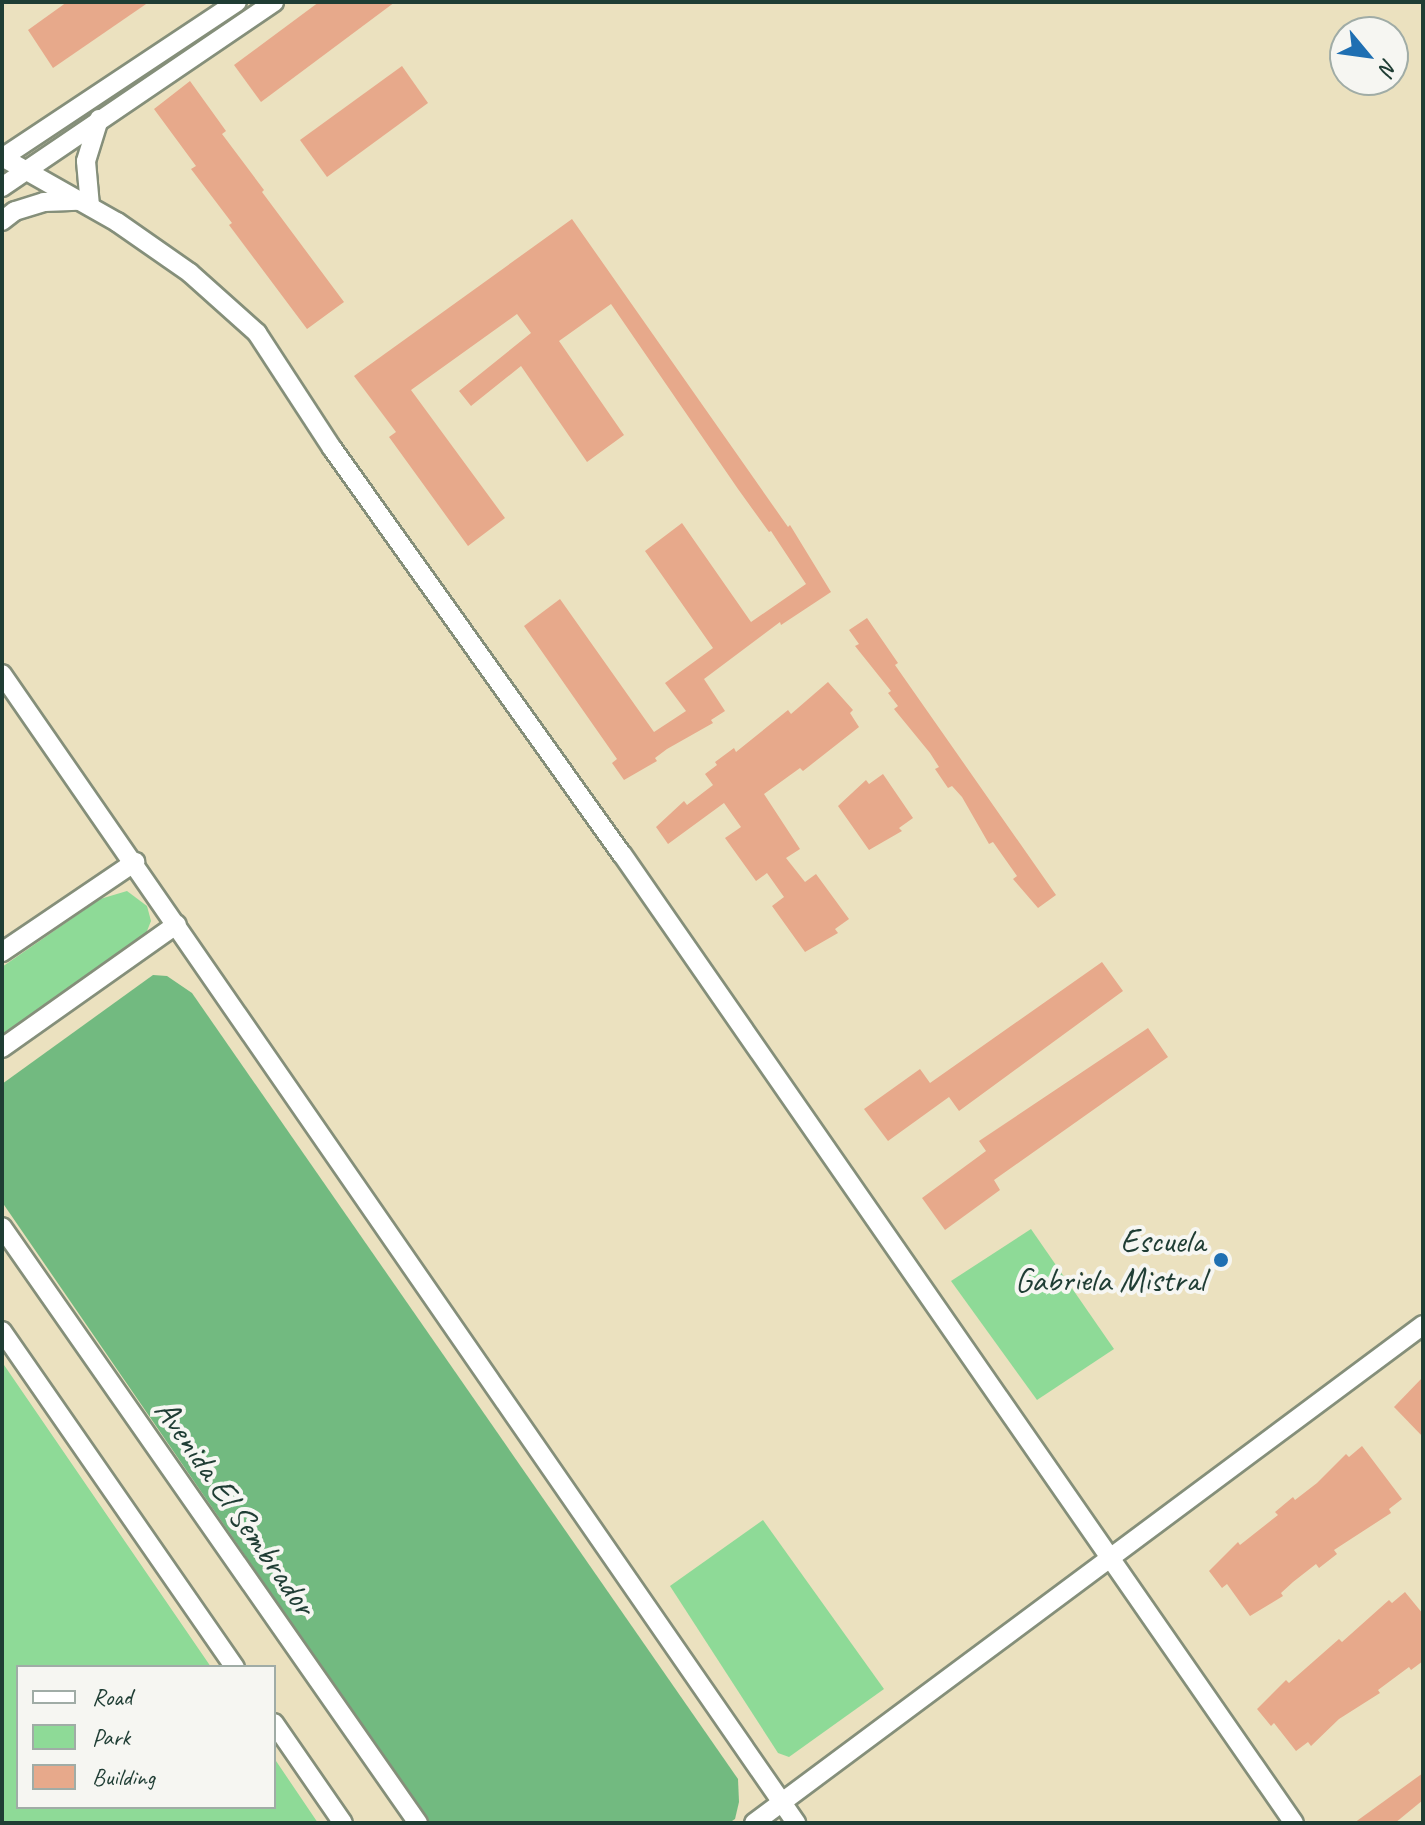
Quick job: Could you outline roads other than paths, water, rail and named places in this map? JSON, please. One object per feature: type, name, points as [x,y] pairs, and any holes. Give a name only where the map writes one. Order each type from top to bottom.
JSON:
[{"type":"street","points":[[237,2],[2,157],[86,204],[190,273],[257,333],[332,448],[650,893],[1294,1823]]},
{"type":"street","points":[[2,187],[99,118],[274,2]]},
{"type":"street","points":[[86,204],[86,161],[99,118]]},
{"type":"street","points":[[2,221],[15,211],[44,202],[86,204]]},
{"type":"street","points":[[2,674],[135,862],[796,1823]]},
{"type":"street","points":[[2,952],[135,862]]},
{"type":"street","points":[[2,1048],[177,924]]},
{"type":"street","name":"Avenida El Sembrador","points":[[2,1227],[418,1823]]},
{"type":"street","points":[[754,1823],[1111,1558],[1216,1476],[1423,1325]]},
{"type":"street","points":[[2,1331],[234,1665]]},
{"type":"street","points":[[276,1726],[343,1823]]},
{"type":"place","name":"Escuela Gabriela Mistral","points":[[1221,1260]]}]
